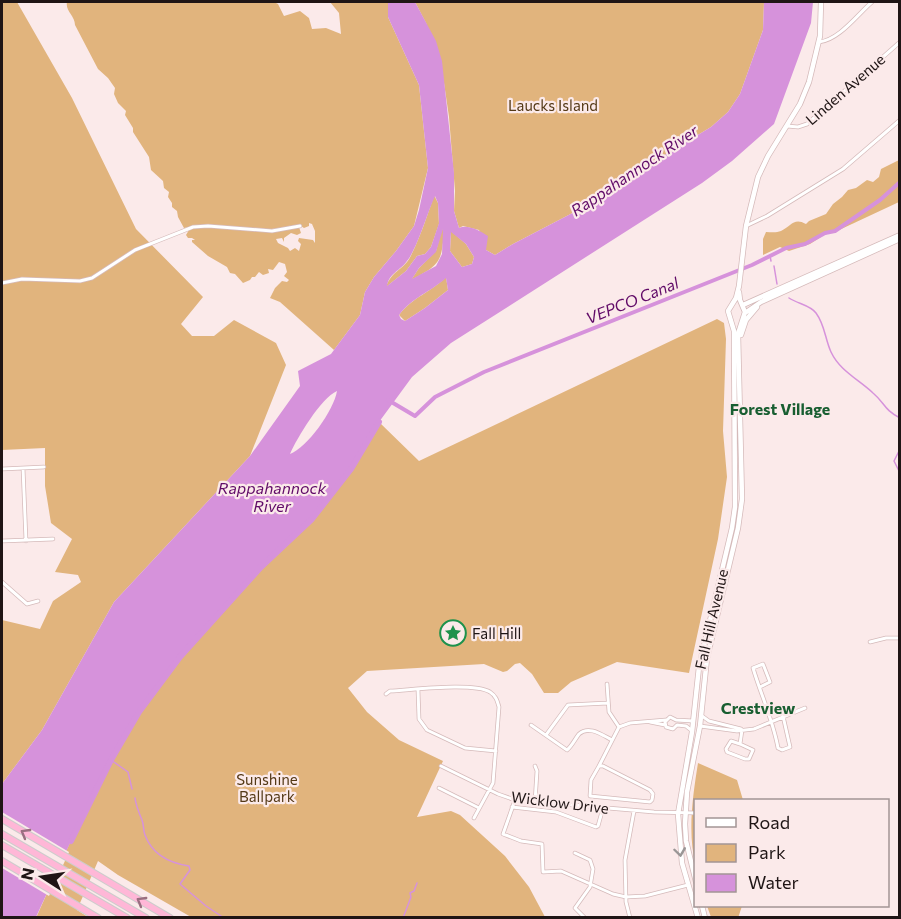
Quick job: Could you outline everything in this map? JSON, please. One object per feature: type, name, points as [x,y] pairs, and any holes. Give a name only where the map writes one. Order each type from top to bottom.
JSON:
[{"type":"highway","points":[[2,819],[170,918]]},
{"type":"highway","points":[[2,834],[146,918]]},
{"type":"highway","points":[[2,845],[127,918]]},
{"type":"highway","points":[[2,861],[96,916]]},
{"type":"main road","name":"Fall Hill Avenue","points":[[694,905],[681,856],[678,814],[694,721],[699,667],[735,507],[734,343],[728,311],[736,298],[746,226],[763,165],[805,94],[819,42],[821,2]]},
{"type":"main road","points":[[730,318],[737,320],[765,301],[900,237]]},
{"type":"main road","points":[[731,304],[742,305],[900,237]]},
{"type":"main road","name":"Fall Hill Avenue","points":[[694,874],[687,848],[685,813],[687,792],[700,726],[707,658],[741,512],[743,488],[738,334],[744,316],[739,285]]},
{"type":"main road","points":[[740,365],[742,327],[751,313],[765,301]]},
{"type":"main road","points":[[694,721],[700,726]]},
{"type":"street","points":[[819,42],[838,33],[872,2]]},
{"type":"street","name":"Linden Avenue","points":[[787,126],[798,127],[807,124],[900,42]]},
{"type":"street","points":[[746,226],[767,216],[843,170],[900,120]]},
{"type":"street","points":[[2,283],[22,279],[80,281],[92,278],[135,250],[200,226],[272,231],[300,226]]},
{"type":"street","points":[[2,469],[44,467]]},
{"type":"street","points":[[23,468],[26,541]]},
{"type":"street","points":[[2,541],[53,539]]},
{"type":"street","points":[[2,582],[27,604],[38,601]]},
{"type":"street","points":[[870,642],[886,638],[900,638]]},
{"type":"street","points":[[760,687],[770,682],[763,663],[753,668],[772,722],[778,748],[782,750],[790,747],[783,716]]},
{"type":"street","points":[[607,684],[611,717],[619,727]]},
{"type":"street","points":[[386,694],[390,691],[478,687],[492,693],[497,699],[499,707],[493,783],[474,818]]},
{"type":"street","points":[[418,690],[419,719],[428,730],[465,748],[496,751]]},
{"type":"street","points":[[546,735],[568,705],[608,703]]},
{"type":"street","points":[[700,726],[737,731],[760,728],[783,716],[806,708]]},
{"type":"street","points":[[701,714],[709,722],[742,730]]},
{"type":"street","points":[[665,723],[672,717],[692,732]]},
{"type":"street","points":[[676,722],[694,721]]},
{"type":"street","points":[[599,766],[650,790],[653,794],[650,802],[590,796],[590,783],[619,727],[630,723],[648,722],[665,723],[671,729],[676,722]]},
{"type":"street","points":[[531,725],[567,750],[582,732],[588,730],[612,740]]},
{"type":"street","points":[[740,744],[742,730]]},
{"type":"street","points":[[731,741],[740,744],[753,750],[749,759],[726,751],[731,741]]},
{"type":"street","name":"Wicklow Drive","points":[[441,766],[515,800],[685,813]]},
{"type":"street","points":[[535,766],[537,771],[535,802]]},
{"type":"street","points":[[439,788],[479,808]]},
{"type":"street","points":[[515,800],[503,834],[542,844],[542,870],[545,872],[561,871],[626,897],[645,896],[688,885]]},
{"type":"street","points":[[512,807],[556,812],[596,827],[603,808]]},
{"type":"street","points":[[630,918],[626,906],[625,854],[634,810]]},
{"type":"street","points":[[685,813],[694,813]]},
{"type":"street","points":[[575,853],[591,862],[591,884],[575,908],[585,918]]},
{"type":"green space","points":[[2,2],[17,2],[72,98],[136,229],[203,297],[181,324],[192,336],[214,336],[234,320],[276,343],[286,365],[250,456],[114,602],[42,730],[2,784],[2,620],[40,629],[53,601],[81,582],[78,575],[55,572],[72,539],[51,523],[45,486],[45,448],[2,450]]},
{"type":"green space","points":[[67,2],[274,2],[278,4],[284,16],[300,11],[309,18],[312,29],[326,28],[341,34],[339,13],[330,2],[388,2],[388,17],[419,85],[428,168],[414,226],[374,277],[365,292],[360,315],[334,350],[280,302],[270,298],[282,281],[289,280],[284,276],[287,272],[285,264],[279,262],[273,270],[268,269],[269,273],[263,275],[259,272],[255,277],[243,283],[235,274],[230,273],[227,267],[208,256],[192,242],[195,240],[186,235],[189,230],[199,227],[271,231],[299,227],[301,233],[297,235],[291,233],[284,238],[284,242],[282,238],[276,239],[290,251],[295,248],[299,251],[301,244],[298,241],[299,238],[313,240],[315,243],[315,231],[312,224],[309,223],[309,226],[304,228],[301,226],[262,230],[202,225],[184,228],[177,211],[172,207],[168,197],[169,192],[164,188],[163,181],[151,170],[149,157],[133,132],[125,115],[126,111],[118,103],[114,94],[115,88],[98,69],[75,25],[67,8]]},
{"type":"green space","name":"Laucks Island","points":[[415,2],[764,2],[763,30],[740,94],[728,112],[711,127],[635,173],[609,194],[495,255],[486,250],[479,230],[463,226],[459,228],[454,211],[455,191],[444,83],[426,23]]},
{"type":"green space","points":[[899,160],[899,202],[824,235],[810,244],[789,251],[780,247],[763,255],[763,239],[766,232],[781,231],[798,221],[806,224],[826,214],[848,190],[856,188],[867,180],[873,182],[879,177],[881,169]]},
{"type":"green space","points":[[434,195],[438,203],[439,224],[431,247],[425,254],[417,256],[406,271],[386,287],[392,276],[410,257]]},
{"type":"green space","points":[[442,229],[444,230],[442,249],[438,261],[411,280],[436,251]]},
{"type":"green space","points":[[451,231],[466,244],[474,257],[472,264],[462,267],[450,251]]},
{"type":"green space","points":[[446,277],[448,290],[405,321],[399,315],[410,303]]},
{"type":"green space","name":"Sunshine Ballpark","points":[[717,319],[724,323],[726,339],[723,431],[727,477],[718,539],[689,673],[617,662],[571,682],[558,693],[544,693],[532,674],[520,663],[503,672],[484,664],[367,671],[348,688],[367,712],[399,740],[443,761],[417,817],[451,811],[460,815],[505,856],[529,887],[545,917],[191,917],[98,861],[77,910],[88,917],[36,918],[99,782],[136,717],[157,686],[231,599],[322,508],[379,422],[419,461]]},
{"type":"green space","points":[[698,763],[737,780],[743,799],[694,799],[694,857],[691,828],[693,801]]},
{"type":"green space","points":[[707,907],[742,907],[738,918],[711,917]]},
{"type":"water","name":"Rappahannock River","points":[[388,2],[415,2],[436,41],[442,61],[454,173],[454,211],[459,228],[470,227],[488,236],[486,250],[495,255],[609,194],[635,173],[711,127],[728,112],[740,94],[763,30],[764,2],[813,2],[811,23],[774,124],[732,161],[702,183],[451,343],[412,377],[379,422],[351,469],[312,519],[261,567],[180,657],[139,712],[111,760],[36,917],[2,918],[2,784],[42,730],[114,602],[250,456],[300,386],[298,371],[331,354],[360,315],[365,292],[374,277],[414,226],[428,168],[419,85],[388,17]],"holes":[[[435,196],[438,203],[439,223],[431,247],[425,254],[417,256],[406,271],[387,286],[392,275],[411,255]],[[443,229],[442,254],[436,266],[412,279],[419,268],[436,252]],[[451,232],[466,244],[474,257],[472,264],[462,267],[450,251]],[[446,278],[448,290],[405,321],[401,319],[399,315],[405,309]],[[337,391],[331,408],[319,427],[304,444],[290,454],[304,429],[324,402]]]},
{"type":"pier","points":[[2,812],[69,852],[49,896],[2,868]]},
{"type":"waterway","name":"VEPCO Canal","points":[[388,400],[415,416],[435,397],[484,372],[752,265],[786,248],[805,244],[825,233],[835,231],[880,200],[900,182]]},
{"type":"waterway","name":"VEPCO Canal","points":[[770,256],[771,261]]},
{"type":"waterway","points":[[774,266],[777,284]]},
{"type":"waterway","points":[[789,298],[811,308],[816,313],[835,359],[900,418]]},
{"type":"waterway","points":[[71,841],[111,760],[139,712],[180,657],[261,567],[312,519],[351,469],[379,422]]},
{"type":"waterway","points":[[900,449],[894,461],[900,473]]},
{"type":"waterway","points":[[111,760],[128,772],[132,789]]},
{"type":"waterway","points":[[135,798],[148,842],[168,860],[189,866],[190,870],[180,884],[224,918]]},
{"type":"waterway","points":[[403,918],[411,897],[410,893],[414,891],[417,883]]},
{"type":"place","name":"Fall Hill","points":[[453,633]]},
{"type":"district","name":"Forest Village","points":[[780,408]]},
{"type":"district","name":"Crestview","points":[[758,707]]}]
